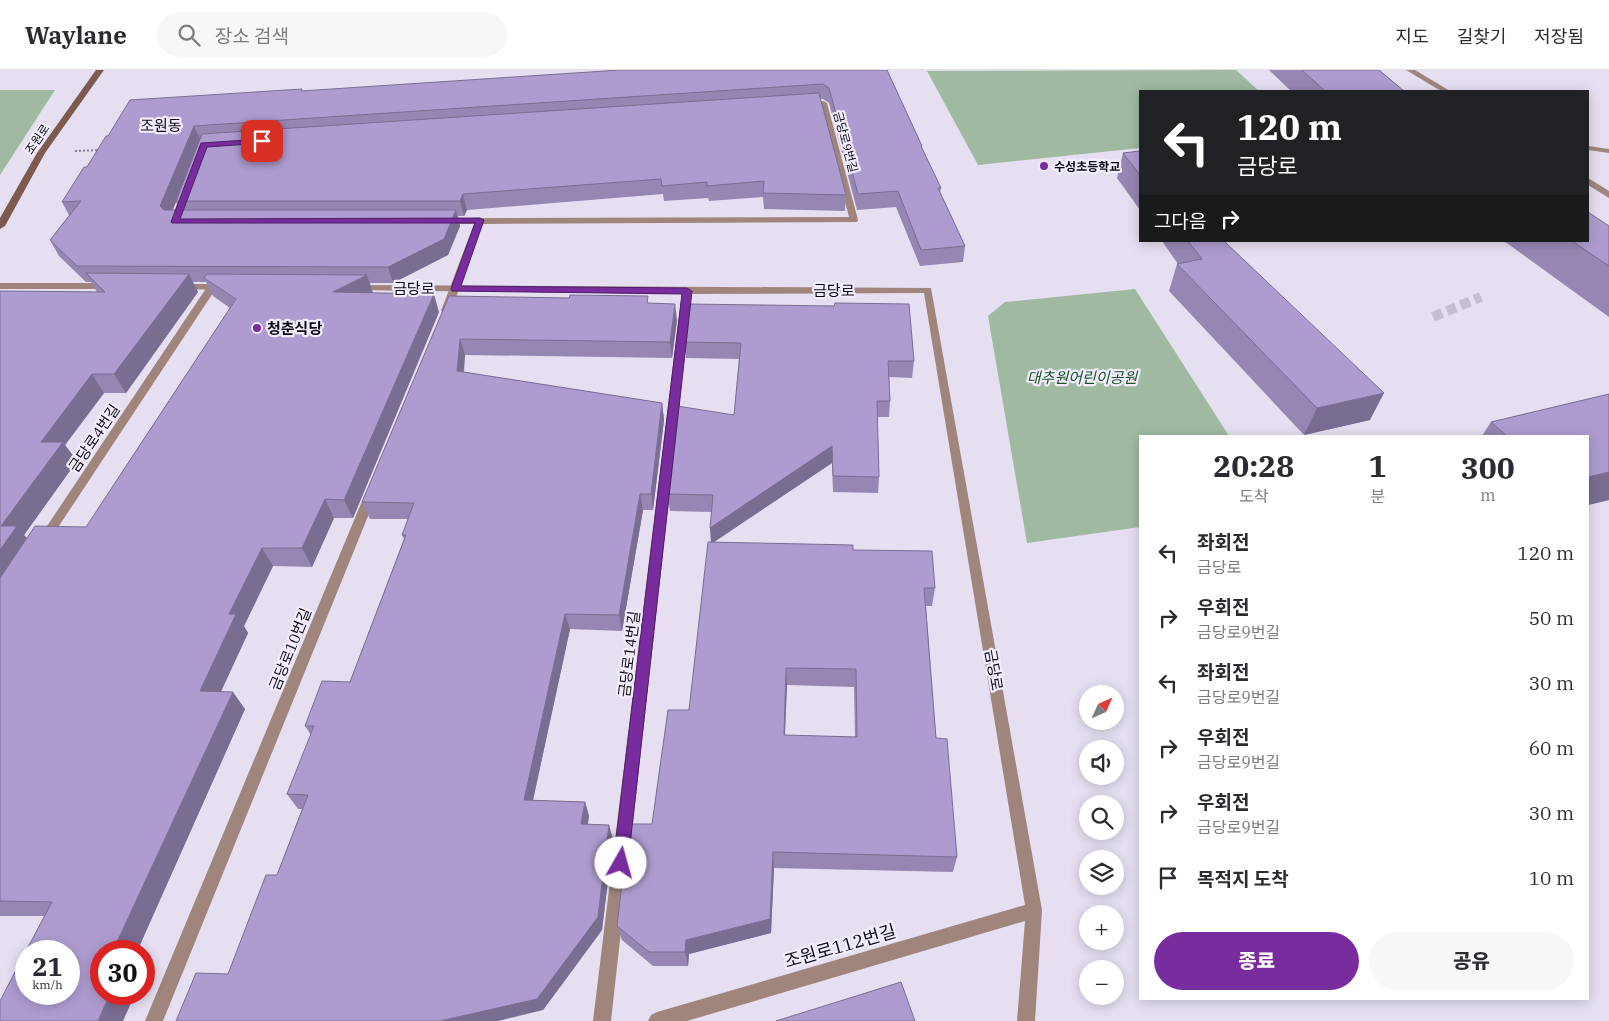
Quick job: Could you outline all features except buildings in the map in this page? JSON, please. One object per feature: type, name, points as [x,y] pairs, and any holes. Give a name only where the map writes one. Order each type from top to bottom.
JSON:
[{"type":"main road","name":"조원로","points":[[0,226],[41,153],[100,70]]},
{"type":"street","points":[[1410,70],[1444,90]]},
{"type":"street","name":"금당로9번길","points":[[823,103],[854,220],[480,220],[175,222],[204,145],[823,103]]},
{"type":"street","points":[[1589,148],[1609,151]]},
{"type":"street","points":[[1589,182],[1609,195]]},
{"type":"street","points":[[440,325],[456,289],[480,220]]},
{"type":"street","points":[[0,286],[116,286]]},
{"type":"street","points":[[164,287],[232,287]]},
{"type":"street","name":"금당로4번길","points":[[38,548],[212,287]]},
{"type":"street","name":"금당로","points":[[339,288],[687,291],[928,290],[1026,851],[1034,910],[1026,1021]]},
{"type":"street","name":"금당로14번길","points":[[602,1021],[687,291]]},
{"type":"street","name":"금당로10번길","points":[[154,1021],[376,481]]},
{"type":"street","name":"조원로112번길","points":[[657,1021],[1034,910]]},
{"type":"path","points":[[41,153],[108,150]]},
{"type":"green space","points":[[1236,70],[1258,90],[1139,90],[1139,148],[978,165],[927,71]]},
{"type":"green space","points":[[0,90],[55,90],[0,175]]},
{"type":"green space","name":"대추원어린이공원","points":[[1135,289],[1228,435],[1139,435],[1139,527],[1027,543],[988,316],[1005,302]]},
{"type":"tunnel","points":[[1433,317],[1481,297]]},
{"type":"place","name":"수성초등학교","points":[[1044,166]]},
{"type":"place","name":"청춘식당","points":[[257,328]]},
{"type":"district","name":"조원동","points":[[161,125]]},
{"type":"route","points":[[262,141],[204,145],[175,222],[480,220],[456,289],[687,291],[621,863]]}]
